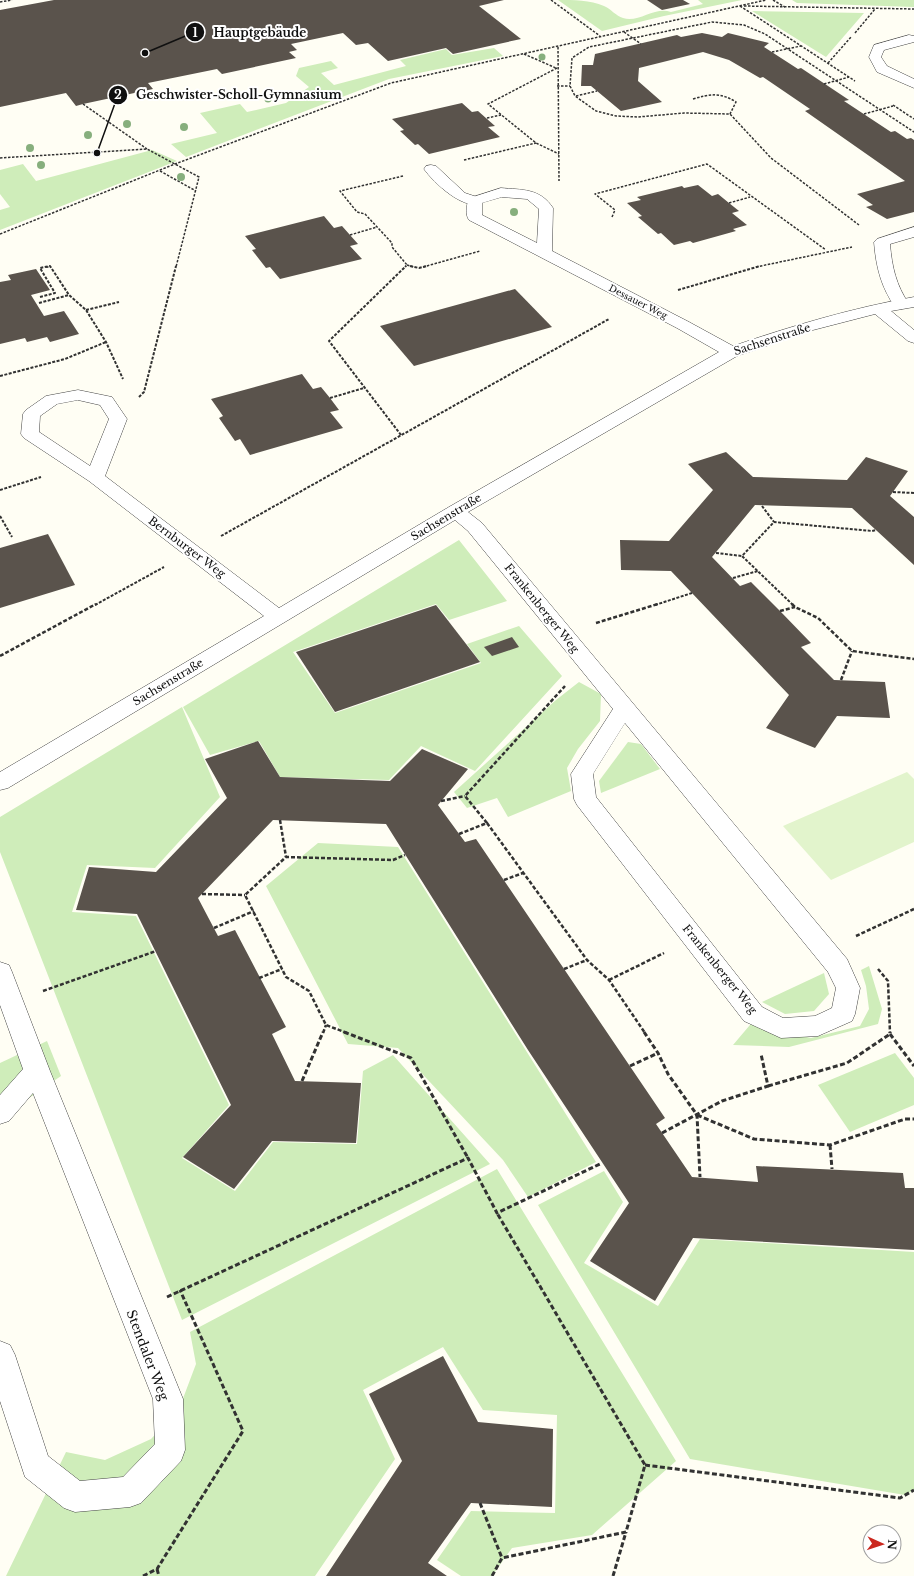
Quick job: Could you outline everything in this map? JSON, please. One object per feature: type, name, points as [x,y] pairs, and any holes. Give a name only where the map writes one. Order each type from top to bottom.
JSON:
[{"type":"street","points":[[909,39],[879,48],[874,57],[882,69],[914,84]]},
{"type":"street","points":[[431,169],[460,196],[475,200],[501,192],[531,195],[546,208],[544,253]]},
{"type":"street","name":"Dessauer Weg","points":[[475,200],[474,217],[683,324],[731,352]]},
{"type":"street","points":[[908,303],[893,293],[887,275],[882,242],[914,232]]},
{"type":"street","name":"Sachsenstraße","points":[[0,782],[456,511],[731,352],[807,327],[878,308],[908,303]]},
{"type":"street","points":[[878,308],[914,338]]},
{"type":"street","name":"Bernburger Weg","points":[[118,419],[106,401],[78,395],[52,400],[32,414],[30,434],[95,477],[278,617]]},
{"type":"street","points":[[95,477],[118,419]]},
{"type":"street","name":"Frankenberger Weg","points":[[456,511],[475,527],[826,950],[838,966],[848,988],[843,1014],[818,1026],[781,1028],[754,1014],[585,799],[582,774],[624,708]]},
{"type":"street","name":"Stendaler Weg","points":[[0,972],[132,1314],[168,1399],[170,1450],[130,1492],[75,1497],[36,1466],[0,1355]]},
{"type":"street","points":[[0,1113],[37,1071]]},
{"type":"path","points":[[0,2],[12,0]]},
{"type":"path","points":[[551,0],[601,36]]},
{"type":"path","points":[[0,234],[175,164],[391,83],[766,0]]},
{"type":"path","points":[[773,0],[786,8]]},
{"type":"path","points":[[740,6],[786,8],[914,9]]},
{"type":"path","points":[[740,6],[855,81]]},
{"type":"path","points":[[863,227],[771,158],[730,114],[691,113],[638,117],[616,116],[596,111],[575,96],[570,86],[572,58],[589,48],[712,22],[744,25],[765,34],[914,132]]},
{"type":"path","points":[[623,32],[641,44]]},
{"type":"path","points":[[546,208],[559,201],[557,86],[558,46]]},
{"type":"path","points":[[772,52],[801,46]]},
{"type":"path","points":[[524,54],[557,68]]},
{"type":"path","points":[[557,68],[488,104],[536,143],[559,154]]},
{"type":"path","points":[[824,84],[849,77]]},
{"type":"path","points":[[557,86],[570,86]]},
{"type":"path","points":[[575,96],[597,91]]},
{"type":"path","points":[[693,99],[712,93],[724,94],[736,102],[730,114]]},
{"type":"path","points":[[887,102],[914,119]]},
{"type":"path","points":[[83,104],[147,149],[199,177],[144,392],[118,419]]},
{"type":"path","points":[[864,114],[894,106]]},
{"type":"path","points":[[487,118],[501,115]]},
{"type":"path","points":[[519,241],[419,268],[406,265],[392,247],[392,243],[365,214],[357,212],[340,191],[536,143]]},
{"type":"path","points":[[0,158],[147,149]]},
{"type":"path","points":[[612,217],[615,210],[595,194],[707,164],[750,197],[827,251]]},
{"type":"path","points":[[160,171],[196,191]]},
{"type":"path","points":[[729,203],[750,197]]},
{"type":"path","points":[[350,235],[378,228]]},
{"type":"path","points":[[0,656],[193,552],[638,302],[750,268],[827,251],[882,242]]},
{"type":"path","points":[[401,435],[329,341],[406,265]]},
{"type":"path","points":[[40,297],[55,293],[40,268],[50,266],[69,295],[86,310],[106,342],[135,403]]},
{"type":"path","points":[[39,303],[69,295]]},
{"type":"path","points":[[86,310],[119,302]]},
{"type":"path","points":[[0,376],[65,359],[106,342]]},
{"type":"path","points":[[330,398],[364,388]]},
{"type":"path","points":[[0,490],[77,466]]},
{"type":"path","points":[[893,492],[914,493]]},
{"type":"path","points":[[762,506],[774,522],[872,531],[876,530]]},
{"type":"path","points":[[0,516],[12,537]]},
{"type":"path","points":[[742,556],[774,522]]},
{"type":"path","points":[[716,553],[742,556],[795,607],[818,618],[852,651],[914,658]]},
{"type":"path","points":[[733,578],[758,571]]},
{"type":"path","points":[[563,634],[692,593]]},
{"type":"path","points":[[780,611],[795,607]]},
{"type":"path","points":[[841,680],[852,651]]},
{"type":"path","points":[[441,801],[465,796],[586,662]]},
{"type":"path","points":[[465,796],[487,823],[587,960],[609,980],[658,1053],[668,1074],[697,1115],[754,1139],[830,1145],[905,1119],[914,1119]]},
{"type":"path","points":[[280,820],[286,856]]},
{"type":"path","points":[[459,834],[487,823]]},
{"type":"path","points":[[202,894],[245,895],[286,856],[393,860],[405,855]]},
{"type":"path","points":[[504,880],[523,873]]},
{"type":"path","points":[[245,895],[286,977],[308,991],[326,1025],[411,1058],[468,1158],[497,1213],[645,1465],[613,1576]]},
{"type":"path","points":[[826,950],[914,909]]},
{"type":"path","points":[[214,928],[254,912]]},
{"type":"path","points":[[609,980],[695,939]]},
{"type":"path","points":[[12,1002],[156,951]]},
{"type":"path","points":[[564,969],[587,960]]},
{"type":"path","points":[[259,978],[282,969]]},
{"type":"path","points":[[662,1133],[722,1101],[768,1086],[754,1014]]},
{"type":"path","points":[[302,1081],[326,1025]]},
{"type":"path","points":[[890,1034],[914,1066]]},
{"type":"path","points":[[630,1066],[658,1053]]},
{"type":"path","points":[[697,1115],[700,1177]]},
{"type":"path","points":[[830,1145],[832,1170]]},
{"type":"path","points":[[132,1314],[468,1158]]},
{"type":"path","points":[[497,1213],[602,1163]]},
{"type":"path","points":[[645,1465],[900,1498],[914,1490]]},
{"type":"path","points":[[480,1504],[502,1558]]},
{"type":"path","points":[[492,1576],[502,1558],[626,1532]]},
{"type":"path","points":[[157,1569],[159,1576]]},
{"type":"green space","points":[[558,0],[588,1],[607,7],[620,17],[629,19],[659,11],[671,12],[703,4],[698,0],[742,0],[664,16],[602,31]]},
{"type":"green space","points":[[792,0],[914,0],[914,7],[797,3]]},
{"type":"green space","points":[[752,11],[864,13],[826,57]]},
{"type":"green space","points":[[494,48],[503,56],[389,79],[186,157],[171,144],[217,133],[200,113],[240,104],[247,112],[286,103],[309,87],[296,76],[299,68],[331,61],[338,68],[321,73],[334,85],[406,66],[400,60],[446,49],[452,55]]},
{"type":"green space","points":[[152,150],[177,161],[0,230],[0,210],[10,207],[0,194],[0,170],[23,164],[36,181]]},
{"type":"green space","points":[[459,540],[507,601],[449,620],[436,604],[293,652],[335,713],[481,663],[467,644],[519,626],[562,676],[475,771],[421,746],[389,780],[280,777],[259,741],[210,755],[183,707]]},
{"type":"green space","points":[[579,682],[601,694],[600,721],[578,749],[567,768],[571,791],[508,817],[497,798],[467,808],[454,792],[556,700]]},
{"type":"green space","points":[[182,707],[220,797],[155,868],[87,865],[72,912],[136,916],[229,1105],[182,1158],[235,1191],[273,1142],[357,1144],[363,1071],[393,1055],[490,1164],[182,1320],[0,852],[0,817]]},
{"type":"green space","points":[[628,742],[641,744],[660,769],[601,793],[599,781]]},
{"type":"green space","points":[[907,772],[914,779],[914,842],[831,880],[783,826]]},
{"type":"green space","points":[[318,843],[398,847],[596,1162],[528,1197],[503,1160],[398,1048],[348,1044],[266,886]]},
{"type":"green space","points":[[869,966],[882,1009],[878,1024],[789,1047],[733,1045],[755,1019],[782,1031],[811,1038],[860,1026],[869,1009],[866,986],[861,970]]},
{"type":"green space","points":[[824,973],[829,994],[814,1011],[785,1014],[762,1002]]},
{"type":"green space","points":[[47,1041],[61,1076],[0,1118],[0,1063]]},
{"type":"green space","points":[[895,1053],[914,1078],[914,1105],[850,1132],[818,1085]]},
{"type":"green space","points":[[497,1169],[676,1461],[592,1535],[512,1548],[492,1576],[461,1576],[437,1560],[471,1511],[555,1513],[557,1415],[483,1410],[443,1347],[363,1390],[395,1459],[315,1576],[6,1576],[66,1452],[105,1460],[151,1439],[179,1409],[196,1364],[190,1332]]},
{"type":"green space","points":[[604,1171],[623,1202],[584,1263],[658,1306],[700,1239],[914,1252],[914,1490],[905,1495],[690,1459],[538,1205]]},
{"type":"building","points":[[54,0],[504,0],[479,6],[521,39],[453,54],[446,48],[388,61],[368,43],[356,45],[343,33],[291,44],[297,50],[289,52],[296,58],[222,74],[217,69],[148,83],[153,89],[76,106],[66,93],[0,107],[0,10]]},
{"type":"building","points":[[647,0],[683,0],[690,4],[662,10]]},
{"type":"building","points":[[702,33],[722,37],[728,33],[769,43],[764,47],[798,69],[801,68],[849,100],[844,101],[891,132],[895,131],[907,139],[911,138],[914,140],[914,212],[887,219],[866,207],[873,205],[857,194],[905,181],[805,111],[810,109],[763,77],[760,78],[729,60],[703,52],[639,68],[638,81],[662,102],[621,111],[591,86],[581,86],[582,65],[593,65],[595,54],[677,35],[681,37]]},
{"type":"building","points":[[462,103],[472,112],[478,111],[495,126],[488,127],[500,137],[429,154],[418,144],[415,145],[400,131],[404,130],[392,119]]},
{"type":"building","points":[[698,185],[712,196],[718,194],[739,211],[732,213],[747,225],[733,229],[736,231],[693,243],[690,241],[674,245],[661,233],[658,234],[638,217],[642,216],[627,203],[641,200],[637,197],[682,186],[684,188]]},
{"type":"building","points":[[324,216],[334,228],[342,226],[358,244],[350,246],[362,259],[280,279],[270,267],[266,268],[252,250],[256,249],[245,236]]},
{"type":"building","points":[[36,269],[50,290],[31,295],[44,316],[64,311],[79,334],[50,342],[47,337],[27,342],[25,338],[0,344],[0,282],[11,280],[8,275]]},
{"type":"building","points":[[515,289],[552,327],[414,366],[380,326]]},
{"type":"building","points":[[302,374],[313,389],[321,387],[330,398],[339,410],[330,412],[343,428],[250,455],[240,439],[235,441],[219,418],[223,416],[211,399]]},
{"type":"building","points":[[726,452],[753,477],[847,480],[866,457],[908,471],[890,496],[914,517],[914,565],[852,508],[755,505],[712,557],[740,586],[751,582],[780,611],[811,643],[801,647],[834,680],[885,682],[890,718],[837,716],[815,748],[766,728],[789,695],[671,571],[621,570],[620,540],[669,541],[713,490],[688,464]]},
{"type":"building","points":[[48,534],[75,585],[0,608],[0,548]]},
{"type":"building","points":[[436,605],[480,662],[335,712],[296,652]]},
{"type":"building","points":[[512,637],[519,647],[492,656],[484,647]]},
{"type":"building","points":[[258,741],[280,777],[390,781],[422,749],[468,769],[438,805],[465,842],[476,839],[665,1118],[656,1124],[692,1177],[758,1182],[756,1166],[903,1173],[905,1188],[914,1188],[914,1250],[693,1238],[655,1301],[590,1261],[629,1203],[528,1050],[386,824],[273,820],[198,898],[218,936],[235,930],[286,1027],[272,1034],[295,1081],[361,1083],[356,1143],[272,1141],[234,1189],[183,1157],[231,1105],[137,914],[76,910],[89,867],[156,872],[227,798],[205,759]]},
{"type":"building","points":[[443,1356],[478,1422],[553,1429],[552,1507],[471,1503],[428,1563],[447,1576],[326,1576],[402,1461],[369,1394]]},
{"type":"place","name":"Hauptgebäude","points":[[145,53]]},
{"type":"place","name":"Geschwister-Scholl-Gymnasium","points":[[97,153]]}]
